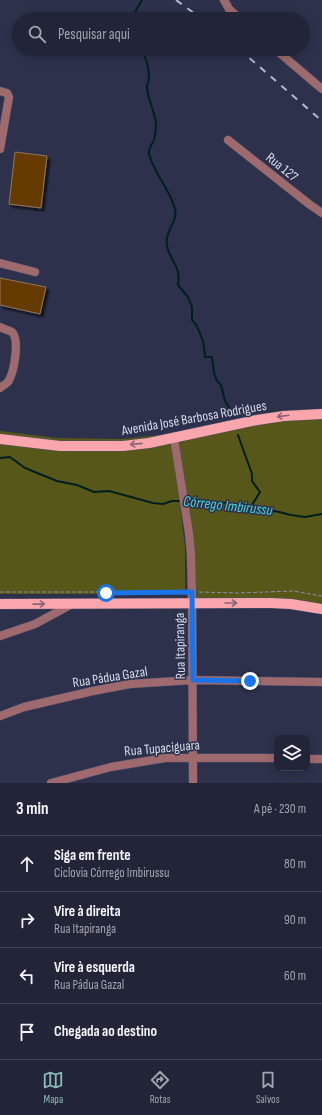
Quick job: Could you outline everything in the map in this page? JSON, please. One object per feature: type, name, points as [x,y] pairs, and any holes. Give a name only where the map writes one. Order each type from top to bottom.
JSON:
[{"type":"main road","name":"Avenida José Barbosa Rodrigues","points":[[0,439],[60,446],[123,446],[149,443],[264,419],[284,416],[322,414]]},
{"type":"main road","points":[[0,604],[291,604],[322,609]]},
{"type":"street","points":[[224,0],[232,12]]},
{"type":"street","points":[[283,56],[322,89]]},
{"type":"street","points":[[0,91],[7,93],[9,97],[0,149]]},
{"type":"street","name":"Rua 127","points":[[228,140],[322,213]]},
{"type":"street","points":[[0,263],[36,272]]},
{"type":"street","points":[[0,327],[12,332],[17,347],[11,374],[7,383],[0,388]]},
{"type":"street","name":"Rua Itapiranga","points":[[174,438],[190,533],[194,757],[193,783]]},
{"type":"street","points":[[0,636],[35,624],[75,603]]},
{"type":"street","name":"Rua Pádua Gazal","points":[[0,716],[24,707],[130,684],[193,680],[322,682]]},
{"type":"street","name":"Rua Tupaciguara","points":[[51,783],[111,766],[165,758],[274,758]]},
{"type":"street","points":[[310,759],[322,759]]},
{"type":"path","points":[[0,592],[238,593],[293,591],[322,596]]},
{"type":"shaded area","points":[[322,419],[322,609],[187,602],[186,541],[180,505],[185,547],[185,594],[0,594],[0,431],[57,438],[122,439]]},
{"type":"building","points":[[15,152],[47,156],[41,208],[9,204]]},
{"type":"building","points":[[0,278],[46,287],[40,314],[0,305]]},
{"type":"waterway","points":[[135,12],[142,0]]},
{"type":"waterway","points":[[144,56],[148,67],[149,78],[147,92],[156,120],[154,140],[149,154],[154,168],[170,195],[175,209],[175,219],[167,236],[167,246],[177,268],[179,278],[178,285],[188,297],[192,307],[192,320],[197,326],[203,341],[205,357],[212,357],[214,373],[217,381],[221,385],[225,401],[232,412]]},
{"type":"waterway","points":[[238,435],[252,474],[252,481],[260,492],[252,505],[256,511]]},
{"type":"waterway","name":"Córrego Imbirussu","points":[[0,458],[10,457],[25,468],[57,481],[77,485],[94,492],[109,491],[153,503],[163,504],[172,501],[182,501]]},
{"type":"waterway","name":"Córrego Imbirussu","points":[[186,501],[227,503],[235,505],[248,512],[275,511],[305,517],[322,514]]},
{"type":"railway","points":[[176,0],[192,12]]},
{"type":"railway","points":[[247,56],[322,121]]},
{"type":"route","points":[[106,593],[192,592],[193,680],[250,681]]}]
